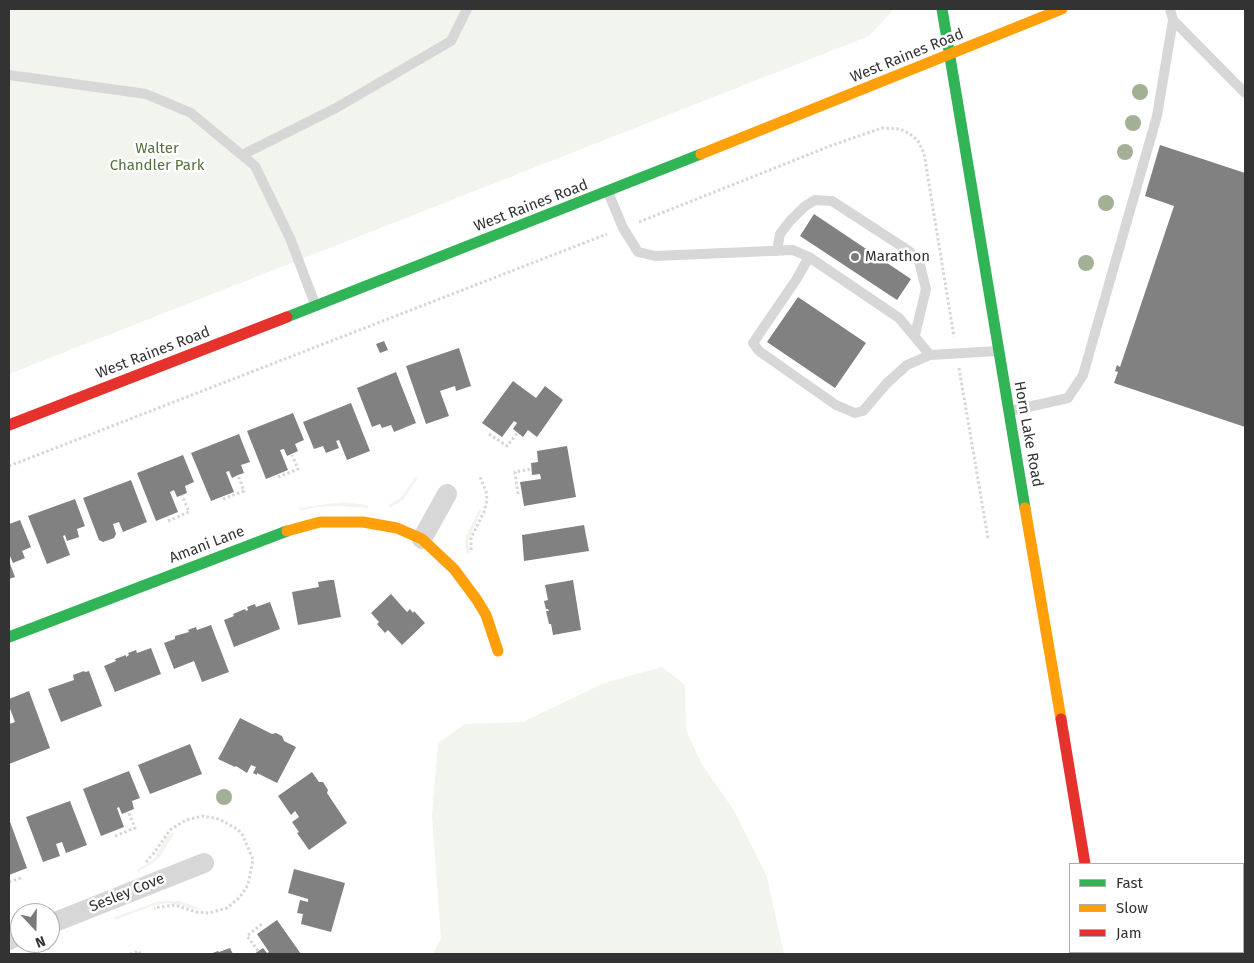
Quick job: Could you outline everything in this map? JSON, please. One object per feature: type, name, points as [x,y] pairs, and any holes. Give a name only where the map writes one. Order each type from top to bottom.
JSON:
[{"type":"main road","name":"Horn Lake Road","points":[[942,9],[1085,863]]},
{"type":"main road","name":"West Raines Road","points":[[9,425],[608,192],[1062,9]]},
{"type":"main road","name":"Amani Lane","points":[[9,638],[297,527],[320,522],[363,522],[396,528],[422,538]]},
{"type":"main road","points":[[422,538],[454,569],[477,600],[486,616],[498,651]]},
{"type":"street","points":[[422,538],[447,494]]},
{"type":"street","name":"Sesley Cove","points":[[60,920],[204,863]]},
{"type":"lane","points":[[242,155],[336,108],[451,41],[467,9]]},
{"type":"lane","points":[[1009,411],[1068,398],[1083,375],[1157,116],[1173,20],[1170,9]]},
{"type":"lane","points":[[1173,20],[1245,93]]},
{"type":"lane","points":[[9,75],[146,94],[191,113],[255,166],[290,238],[316,305]]},
{"type":"lane","points":[[608,192],[623,228],[638,252],[655,256],[793,250],[809,256],[899,318],[930,355]]},
{"type":"lane","points":[[777,251],[780,234],[804,207],[815,200],[832,201],[909,251],[919,261],[926,289],[915,335]]},
{"type":"lane","points":[[809,256],[796,280],[753,342],[758,351],[836,405],[855,413],[863,411],[887,383],[907,365],[930,355],[999,351]]},
{"type":"path","points":[[9,466],[830,146],[882,128],[900,129],[918,141],[924,153],[988,538]]},
{"type":"path","points":[[489,434],[507,446],[518,432]]},
{"type":"path","points":[[278,477],[298,469],[292,455]]},
{"type":"path","points":[[518,494],[515,472],[532,469]]},
{"type":"path","points":[[223,499],[244,491],[238,475]]},
{"type":"path","points":[[472,554],[471,538],[484,512],[487,500],[486,491],[480,477]]},
{"type":"path","points":[[168,521],[189,512],[182,495]]},
{"type":"path","points":[[115,836],[135,828],[128,811]]},
{"type":"path","points":[[9,882],[21,878]]},
{"type":"path","points":[[258,952],[247,936],[263,923]]},
{"type":"path","points":[[130,954],[139,951],[140,954]]},
{"type":"green space","name":"Walter Chandler Park","points":[[9,9],[894,9],[869,36],[9,374]]},
{"type":"green space","points":[[416,476],[417,479],[404,499],[390,508],[388,505],[403,495]]},
{"type":"green space","points":[[342,502],[367,505],[368,508],[315,507],[300,511],[299,508]]},
{"type":"green space","points":[[482,509],[468,542],[470,554],[467,554],[466,536],[479,510]]},
{"type":"green space","points":[[662,667],[685,685],[686,730],[701,763],[733,809],[767,877],[784,954],[433,954],[441,938],[432,816],[438,743],[465,724],[523,722],[604,683]]},
{"type":"green space","points":[[173,832],[174,834],[159,858],[138,872],[137,870],[154,859],[166,838]]},
{"type":"green space","points":[[160,901],[179,901],[197,907],[198,910],[168,903],[152,906],[115,920],[114,917]]},
{"type":"building","points":[[1160,145],[1245,173],[1245,427],[1114,383],[1118,372],[1115,371],[1117,365],[1120,367],[1174,206],[1145,196]]},
{"type":"building","name":"Marathon","points":[[814,214],[911,279],[897,300],[800,236]]},
{"type":"building","points":[[798,297],[866,343],[835,388],[767,342]]},
{"type":"building","points":[[384,341],[388,350],[380,353],[376,344]]},
{"type":"building","points":[[459,348],[471,386],[456,391],[455,386],[440,391],[449,416],[426,424],[406,366]]},
{"type":"building","points":[[396,372],[416,423],[394,432],[391,425],[382,428],[380,424],[372,427],[357,388]]},
{"type":"building","points":[[513,381],[536,398],[545,386],[563,400],[537,437],[528,430],[523,437],[513,429],[517,423],[514,421],[502,437],[482,423]]},
{"type":"building","points":[[351,403],[370,451],[347,460],[339,440],[336,441],[339,448],[326,453],[323,446],[314,449],[303,422]]},
{"type":"building","points":[[293,413],[304,440],[295,444],[298,451],[287,456],[284,449],[280,450],[288,470],[266,479],[247,431]]},
{"type":"building","points":[[239,434],[250,462],[241,465],[244,473],[232,478],[229,471],[226,472],[234,492],[211,501],[191,453]]},
{"type":"building","points":[[567,446],[576,497],[524,506],[520,482],[541,479],[540,474],[532,475],[531,463],[538,462],[537,451]]},
{"type":"building","points":[[183,455],[194,482],[185,486],[187,493],[177,497],[174,490],[170,492],[178,512],[156,521],[137,473]]},
{"type":"building","points":[[131,480],[147,522],[123,532],[119,522],[113,524],[116,534],[114,538],[103,542],[99,540],[83,498]]},
{"type":"building","points":[[75,499],[85,526],[77,529],[79,537],[67,541],[65,535],[63,536],[70,555],[47,564],[28,516]]},
{"type":"building","points":[[20,520],[31,547],[22,551],[25,558],[13,563],[9,556],[9,524]]},
{"type":"building","points":[[584,525],[589,551],[524,561],[522,535]]},
{"type":"building","points":[[9,561],[15,577],[9,579]]},
{"type":"building","points":[[334,580],[341,617],[298,625],[292,592],[319,587],[318,582]]},
{"type":"building","points":[[573,580],[581,630],[553,635],[546,611],[549,611],[546,609],[544,601],[548,600],[545,585]]},
{"type":"building","points":[[391,594],[407,612],[410,609],[413,613],[414,611],[425,623],[402,645],[388,630],[385,633],[371,613]]},
{"type":"building","points":[[270,602],[280,629],[234,647],[224,620],[245,609],[246,611],[248,610],[247,607],[255,604],[256,607]]},
{"type":"building","points":[[211,625],[229,672],[202,682],[194,661],[174,669],[164,643],[175,639],[175,636],[189,632],[188,630],[196,627],[197,630]]},
{"type":"building","points":[[151,648],[161,674],[115,692],[104,666],[116,661],[115,659],[126,655],[126,657],[129,655],[128,653],[136,650],[137,653]]},
{"type":"building","points":[[89,671],[102,706],[61,722],[48,689],[74,680],[73,675]]},
{"type":"building","points":[[29,691],[50,748],[9,764],[9,724],[15,722],[9,706],[9,699]]},
{"type":"building","points":[[240,718],[272,734],[276,733],[282,736],[284,741],[296,747],[277,783],[257,773],[257,775],[253,773],[256,767],[251,765],[247,773],[236,766],[218,759]]},
{"type":"building","points":[[190,744],[202,774],[150,794],[138,765]]},
{"type":"building","points":[[129,771],[140,798],[132,801],[134,809],[122,814],[119,807],[117,808],[124,827],[101,836],[83,789]]},
{"type":"building","points":[[312,772],[319,782],[323,782],[328,790],[327,793],[347,823],[309,850],[292,822],[299,817],[295,811],[291,815],[278,796]]},
{"type":"building","points":[[70,801],[87,845],[66,853],[62,842],[56,844],[60,856],[43,862],[26,817]]},
{"type":"building","points":[[9,819],[27,868],[9,875]]},
{"type":"building","points":[[294,869],[345,883],[331,932],[301,924],[303,914],[297,913],[300,900],[308,902],[308,899],[288,893]]},
{"type":"building","points":[[277,920],[301,954],[254,954],[263,948],[267,953],[269,952],[257,934]]},
{"type":"building","points":[[230,948],[233,954],[210,954],[219,952]]},
{"type":"traffic: fast","points":[[942,9],[1025,508]]},
{"type":"traffic: fast","points":[[287,317],[701,154]]},
{"type":"traffic: fast","points":[[9,637],[287,531]]},
{"type":"traffic: slow","points":[[701,154],[1062,9]]},
{"type":"traffic: slow","points":[[1025,508],[1061,719]]},
{"type":"traffic: slow","points":[[287,531],[320,522],[363,522],[397,528],[422,539],[454,569],[477,600],[486,615],[498,651]]},
{"type":"traffic: jam","points":[[9,425],[287,317]]},
{"type":"traffic: jam","points":[[1061,719],[1085,863]]},
{"type":"place","name":"Marathon","points":[[855,257]]}]
